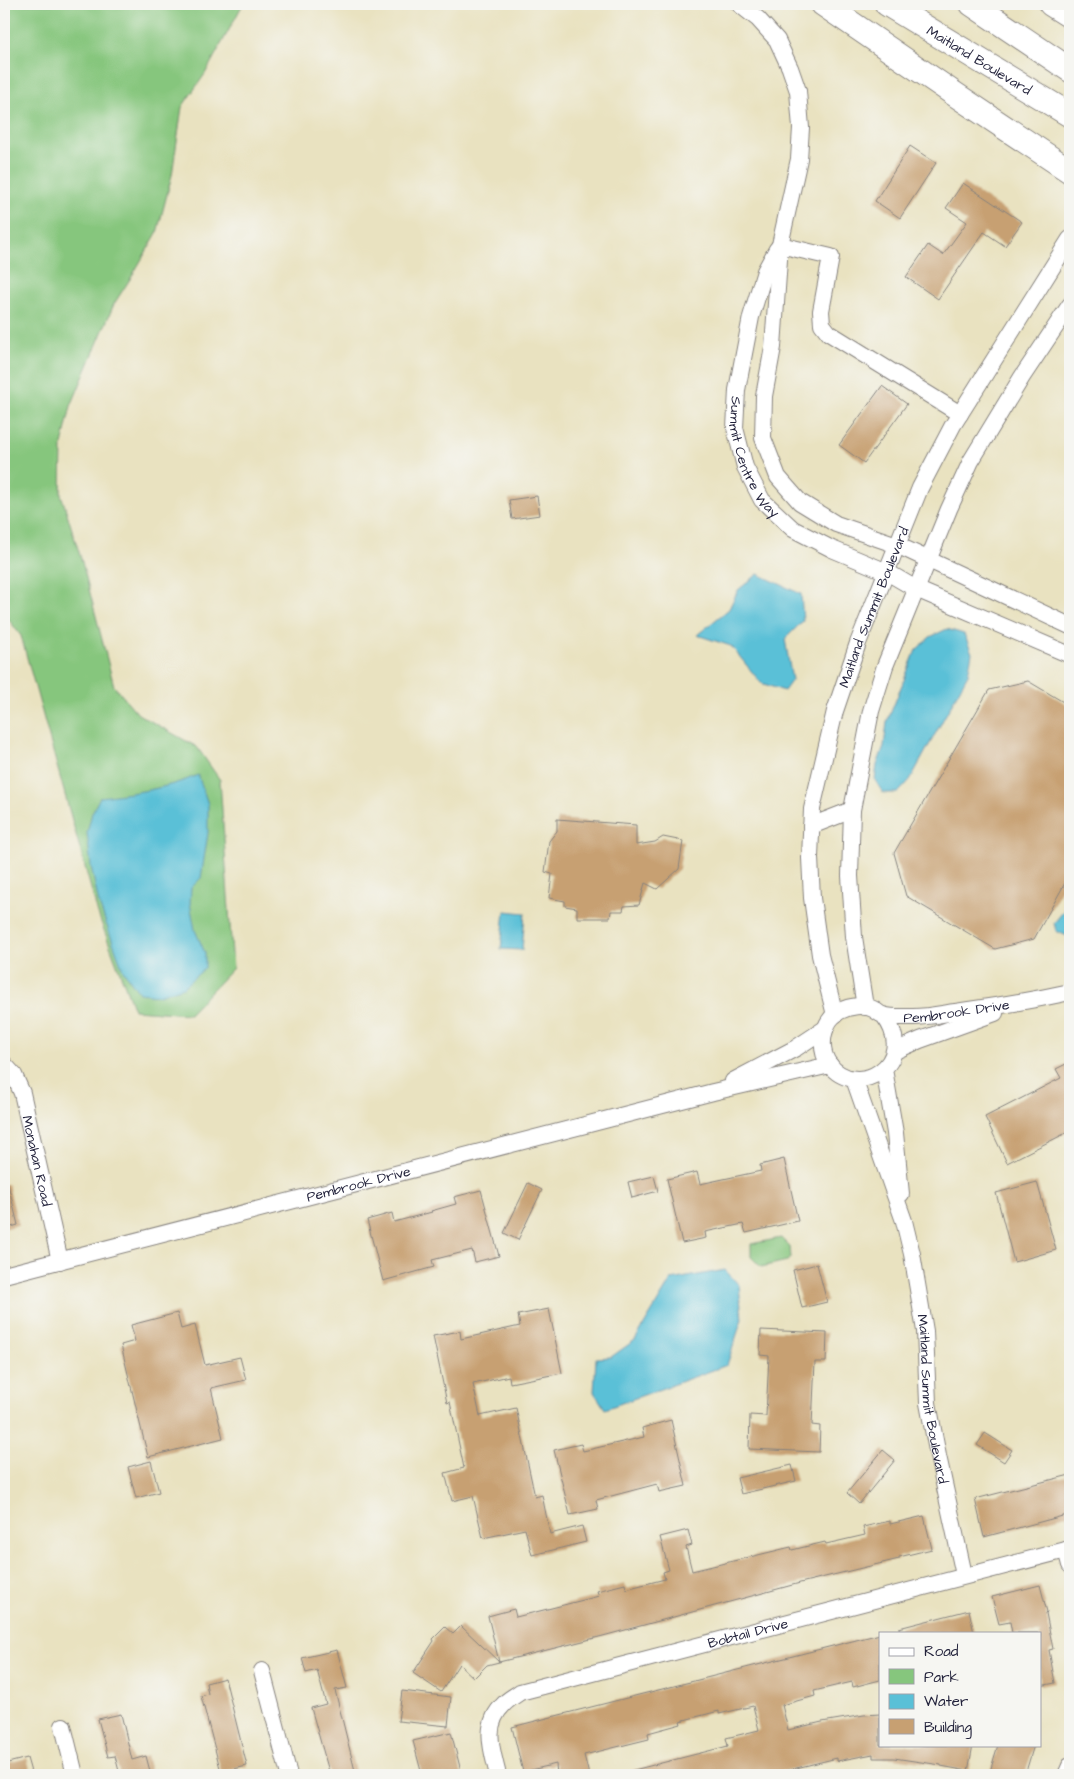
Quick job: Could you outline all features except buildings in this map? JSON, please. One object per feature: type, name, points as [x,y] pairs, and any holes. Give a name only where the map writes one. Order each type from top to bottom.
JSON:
[{"type":"highway","points":[[823,4],[956,96],[1070,171]]},
{"type":"highway","name":"Maitland Boulevard","points":[[888,4],[1070,115]]},
{"type":"highway","points":[[972,4],[1070,70]]},
{"type":"highway","points":[[1051,4],[1070,16]]},
{"type":"street","name":"Summit Centre Way","points":[[739,4],[758,18],[777,40],[798,91],[802,128],[799,159],[780,245],[773,347],[764,396],[763,438],[778,477],[800,502],[836,524],[898,545],[1070,626]]},
{"type":"street","name":"Maitland Summit Boulevard","points":[[830,1021],[812,898],[810,858],[812,809],[834,711],[858,644],[920,488],[960,414],[1070,239]]},
{"type":"street","name":"Summit Centre Way","points":[[780,245],[765,270],[751,316],[737,390],[735,428],[746,467],[762,500],[793,529],[832,549],[887,572],[916,589],[1070,655]]},
{"type":"street","points":[[780,245],[831,257],[821,311],[822,324],[829,333],[960,414]]},
{"type":"street","points":[[865,1007],[854,937],[850,876],[852,810],[871,712],[885,666],[948,509],[972,461],[1022,378],[1070,305]]},
{"type":"street","points":[[812,809],[852,810]]},
{"type":"street","points":[[811,826],[852,810]]},
{"type":"street","name":"Pembrook Drive","points":[[884,1016],[916,1017],[1031,1001],[1070,992]]},
{"type":"street","name":"Pembrook Drive","points":[[894,1051],[1031,1001]]},
{"type":"street","points":[[852,1007],[873,1009],[884,1016],[892,1026],[895,1038],[892,1058],[884,1069],[878,1074],[866,1078],[854,1079],[839,1074],[830,1065],[824,1054],[822,1041],[830,1021],[852,1007]]},
{"type":"street","name":"Pembrook Drive","points":[[713,1092],[796,1048],[830,1021]]},
{"type":"street","name":"Monahan Road","points":[[4,1064],[14,1075],[22,1093],[60,1261]]},
{"type":"street","name":"Pembrook Drive","points":[[4,1275],[713,1092],[830,1065]]},
{"type":"street","name":"Maitland Summit Boulevard","points":[[884,1069],[895,1133],[904,1221]]},
{"type":"street","name":"Maitland Summit Boulevard","points":[[854,1079],[904,1221],[912,1254],[925,1331],[928,1403],[964,1575]]},
{"type":"street","name":"Bobtail Drive","points":[[498,1775],[489,1740],[492,1720],[503,1704],[520,1692],[964,1575],[1069,1555]]},
{"type":"street","points":[[262,1671],[289,1775]]},
{"type":"street","points":[[62,1726],[75,1775]]},
{"type":"street","points":[[1066,1775],[1070,1766]]},
{"type":"green space","points":[[4,4],[243,4],[205,74],[182,107],[172,175],[157,233],[114,304],[71,406],[62,445],[61,494],[82,562],[114,686],[138,714],[197,747],[220,780],[233,968],[189,1014],[134,1010],[98,914],[21,636],[4,613]]},
{"type":"green space","points":[[781,1238],[790,1247],[791,1258],[787,1261],[761,1267],[751,1257],[751,1244]]},
{"type":"water","points":[[758,574],[801,594],[803,621],[785,639],[792,680],[784,691],[761,683],[731,646],[697,635],[729,609],[738,590]]},
{"type":"water","points":[[947,629],[964,634],[972,653],[968,674],[910,780],[898,793],[883,793],[875,780],[877,765],[884,746],[887,722],[916,650],[930,637]]},
{"type":"water","points":[[198,775],[208,804],[208,833],[201,878],[191,888],[190,903],[195,930],[205,953],[205,968],[183,987],[159,995],[139,993],[123,970],[99,904],[91,866],[87,833],[92,813],[100,797],[162,787]]},
{"type":"water","points":[[1070,903],[1070,935],[1067,936],[1056,931],[1054,923]]},
{"type":"water","points":[[505,911],[525,913],[522,950],[501,949]]},
{"type":"water","points":[[725,1270],[739,1285],[742,1319],[727,1365],[605,1409],[594,1392],[596,1358],[611,1357],[635,1340],[671,1280]]}]
